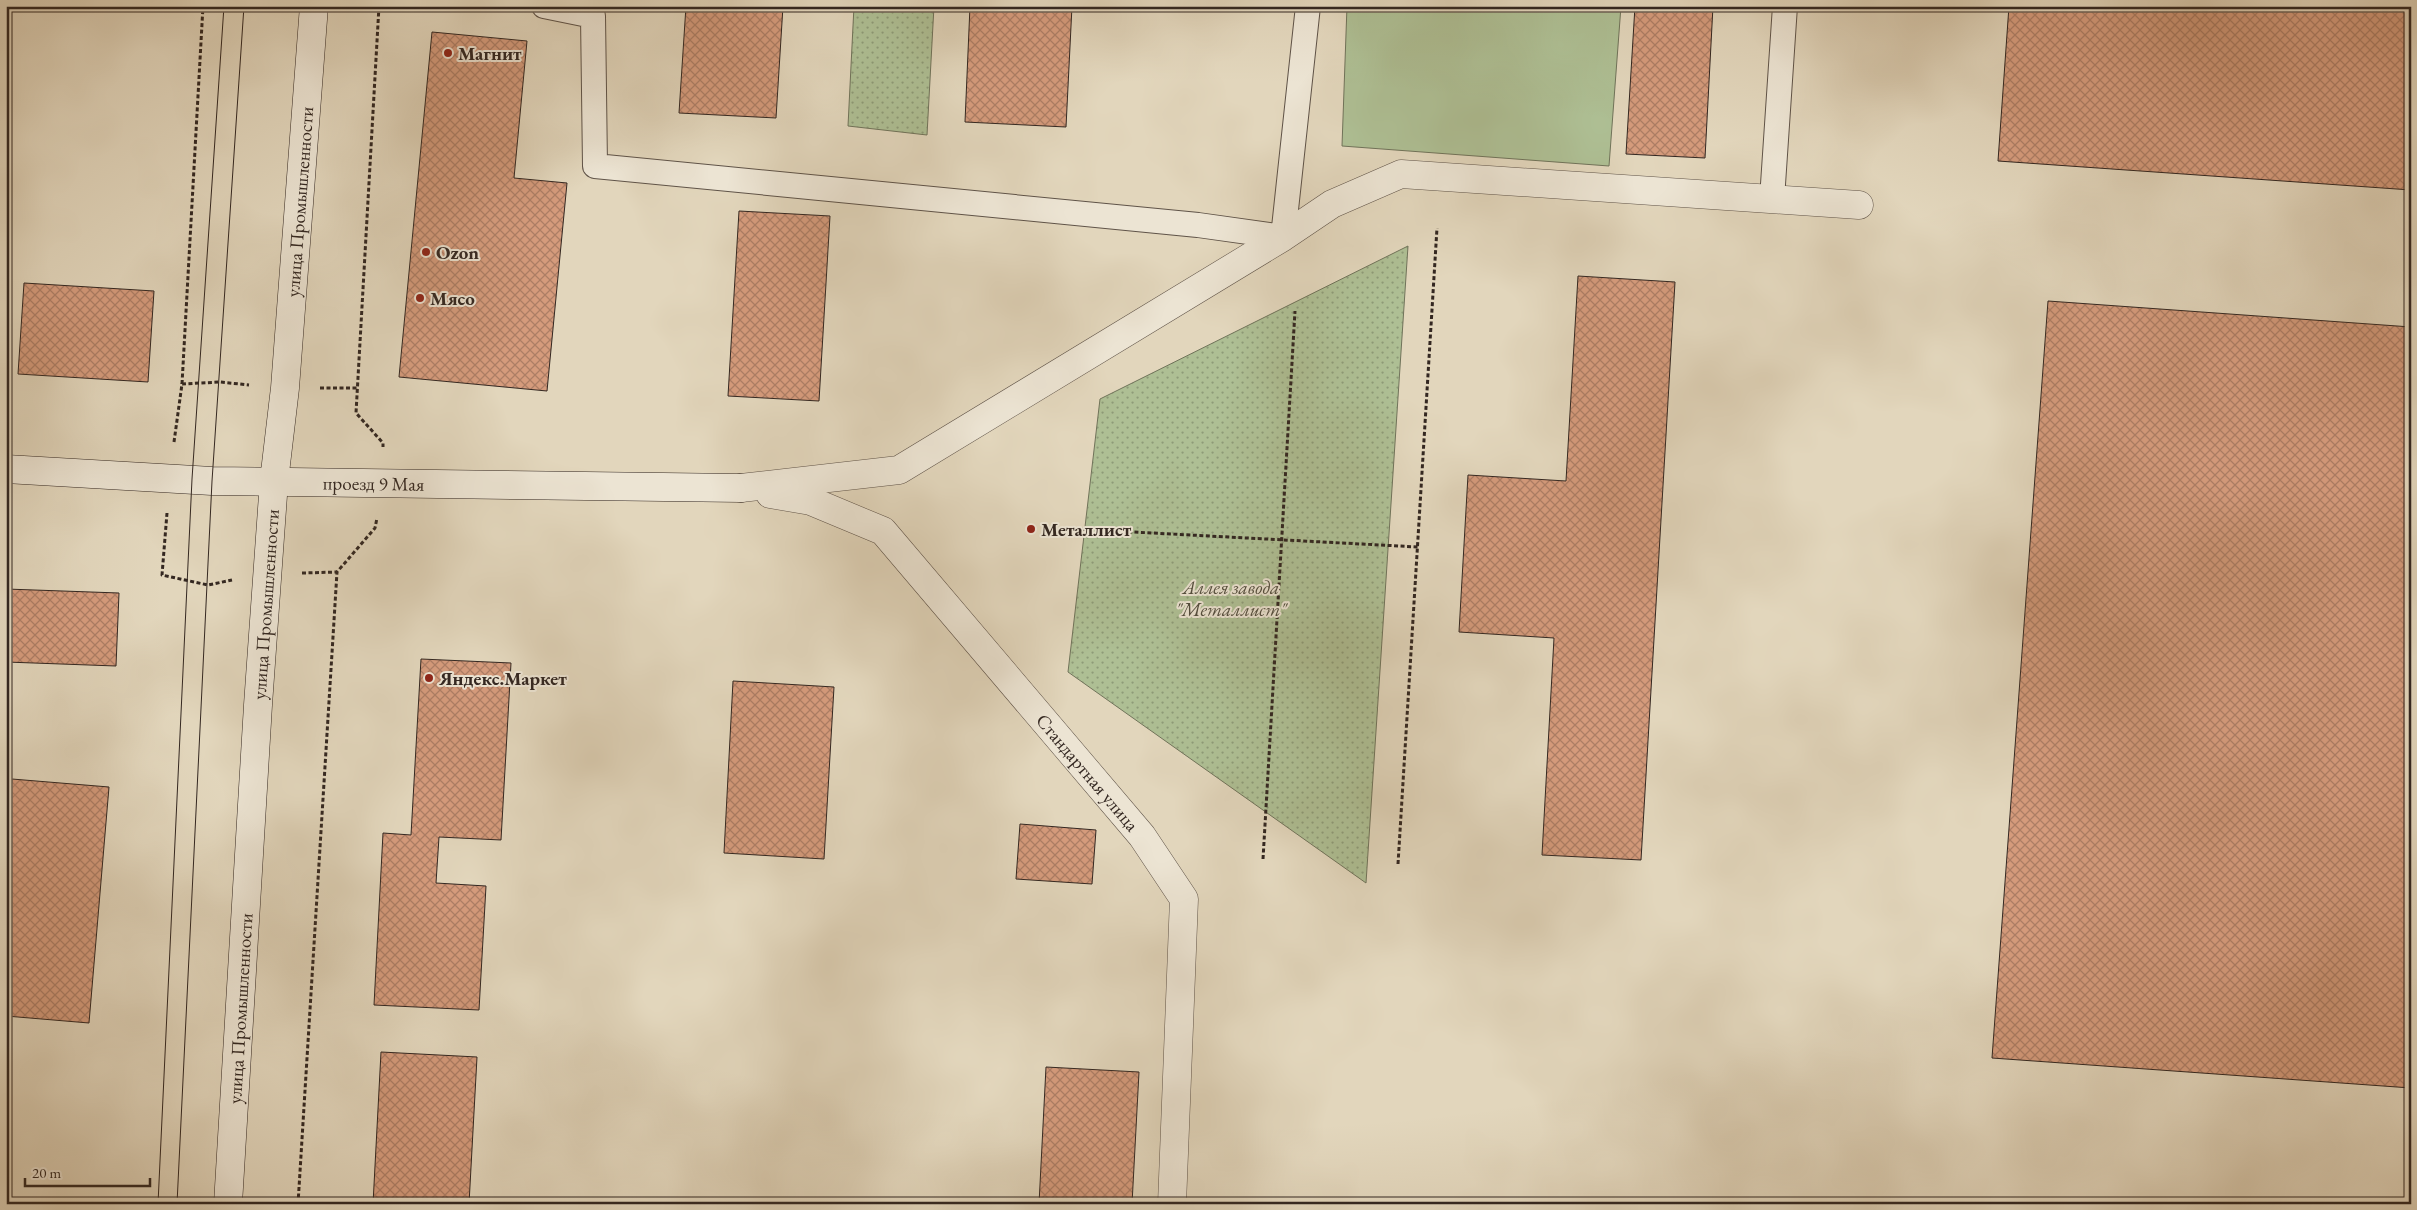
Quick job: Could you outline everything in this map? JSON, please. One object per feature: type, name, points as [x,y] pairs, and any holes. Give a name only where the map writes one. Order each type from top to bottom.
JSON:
[{"type":"street","name":"улица Промышленности","points":[[228,1204],[257,724],[274,481],[285,388],[314,6]]},
{"type":"street","points":[[741,488],[899,470],[1283,237],[1332,204],[1401,174],[1859,205]]},
{"type":"street","name":"проезд 9 Мая","points":[[6,470],[212,481],[741,488]]},
{"type":"street","name":"Стандартная улица","points":[[741,488],[811,501],[882,531],[1142,836],[1184,899],[1172,1204]]},
{"type":"lane","points":[[544,6],[594,11],[595,166],[1198,225],[1283,237],[1308,6]]},
{"type":"lane","points":[[1772,199],[1785,6]]},
{"type":"path","points":[[182,384],[203,6]]},
{"type":"path","points":[[298,1204],[337,572],[375,528],[383,483],[383,443],[356,413],[379,6]]},
{"type":"path","points":[[1398,864],[1437,228]]},
{"type":"path","points":[[1262,859],[1295,311]]},
{"type":"path","points":[[1076,529],[1418,547]]},
{"type":"green space","points":[[854,6],[934,6],[927,135],[848,126]]},
{"type":"green space","points":[[1347,6],[1621,6],[1609,166],[1342,146]]},
{"type":"green space","name":"Аллея завода \"Металлист\"","points":[[1408,246],[1366,883],[1068,672],[1100,399]]},
{"type":"building","points":[[686,6],[783,6],[776,118],[679,113]]},
{"type":"building","points":[[970,6],[1072,6],[1066,127],[965,122]]},
{"type":"building","points":[[1635,6],[1713,6],[1705,158],[1626,154]]},
{"type":"building","points":[[2009,6],[2411,6],[2411,190],[1998,161]]},
{"type":"building","points":[[432,32],[527,41],[514,178],[567,183],[547,391],[399,377]]},
{"type":"building","points":[[739,211],[830,216],[819,401],[728,396]]},
{"type":"building","points":[[1578,276],[1675,282],[1641,860],[1542,855],[1554,638],[1459,632],[1468,475],[1566,481]]},
{"type":"building","points":[[24,283],[154,291],[148,382],[18,374]]},
{"type":"building","points":[[2048,301],[2411,327],[2411,1088],[1992,1058]]},
{"type":"building","points":[[6,589],[119,593],[116,666],[6,662]]},
{"type":"building","points":[[421,659],[511,663],[501,840],[439,837],[436,883],[486,886],[479,1010],[374,1005],[383,833],[411,835]]},
{"type":"building","points":[[733,681],[834,687],[824,859],[724,853]]},
{"type":"building","points":[[12,779],[109,787],[89,1023],[6,1016],[6,846]]},
{"type":"building","points":[[1020,824],[1096,830],[1092,884],[1016,879]]},
{"type":"building","points":[[381,1052],[477,1057],[469,1204],[373,1204]]},
{"type":"building","points":[[1046,1067],[1139,1072],[1132,1204],[1039,1204]]},
{"type":"tram line","points":[[158,1204],[192,479],[224,6]]},
{"type":"tram line","points":[[177,1204],[212,481],[244,6]]},
{"type":"place","name":"Магнит","points":[[448,53]]},
{"type":"place","name":"Ozon","points":[[426,252]]},
{"type":"place","name":"Мясо","points":[[420,298]]},
{"type":"place","name":"Металлист","points":[[1031,529]]},
{"type":"place","name":"Яндекс.Маркет","points":[[429,678]]}]
